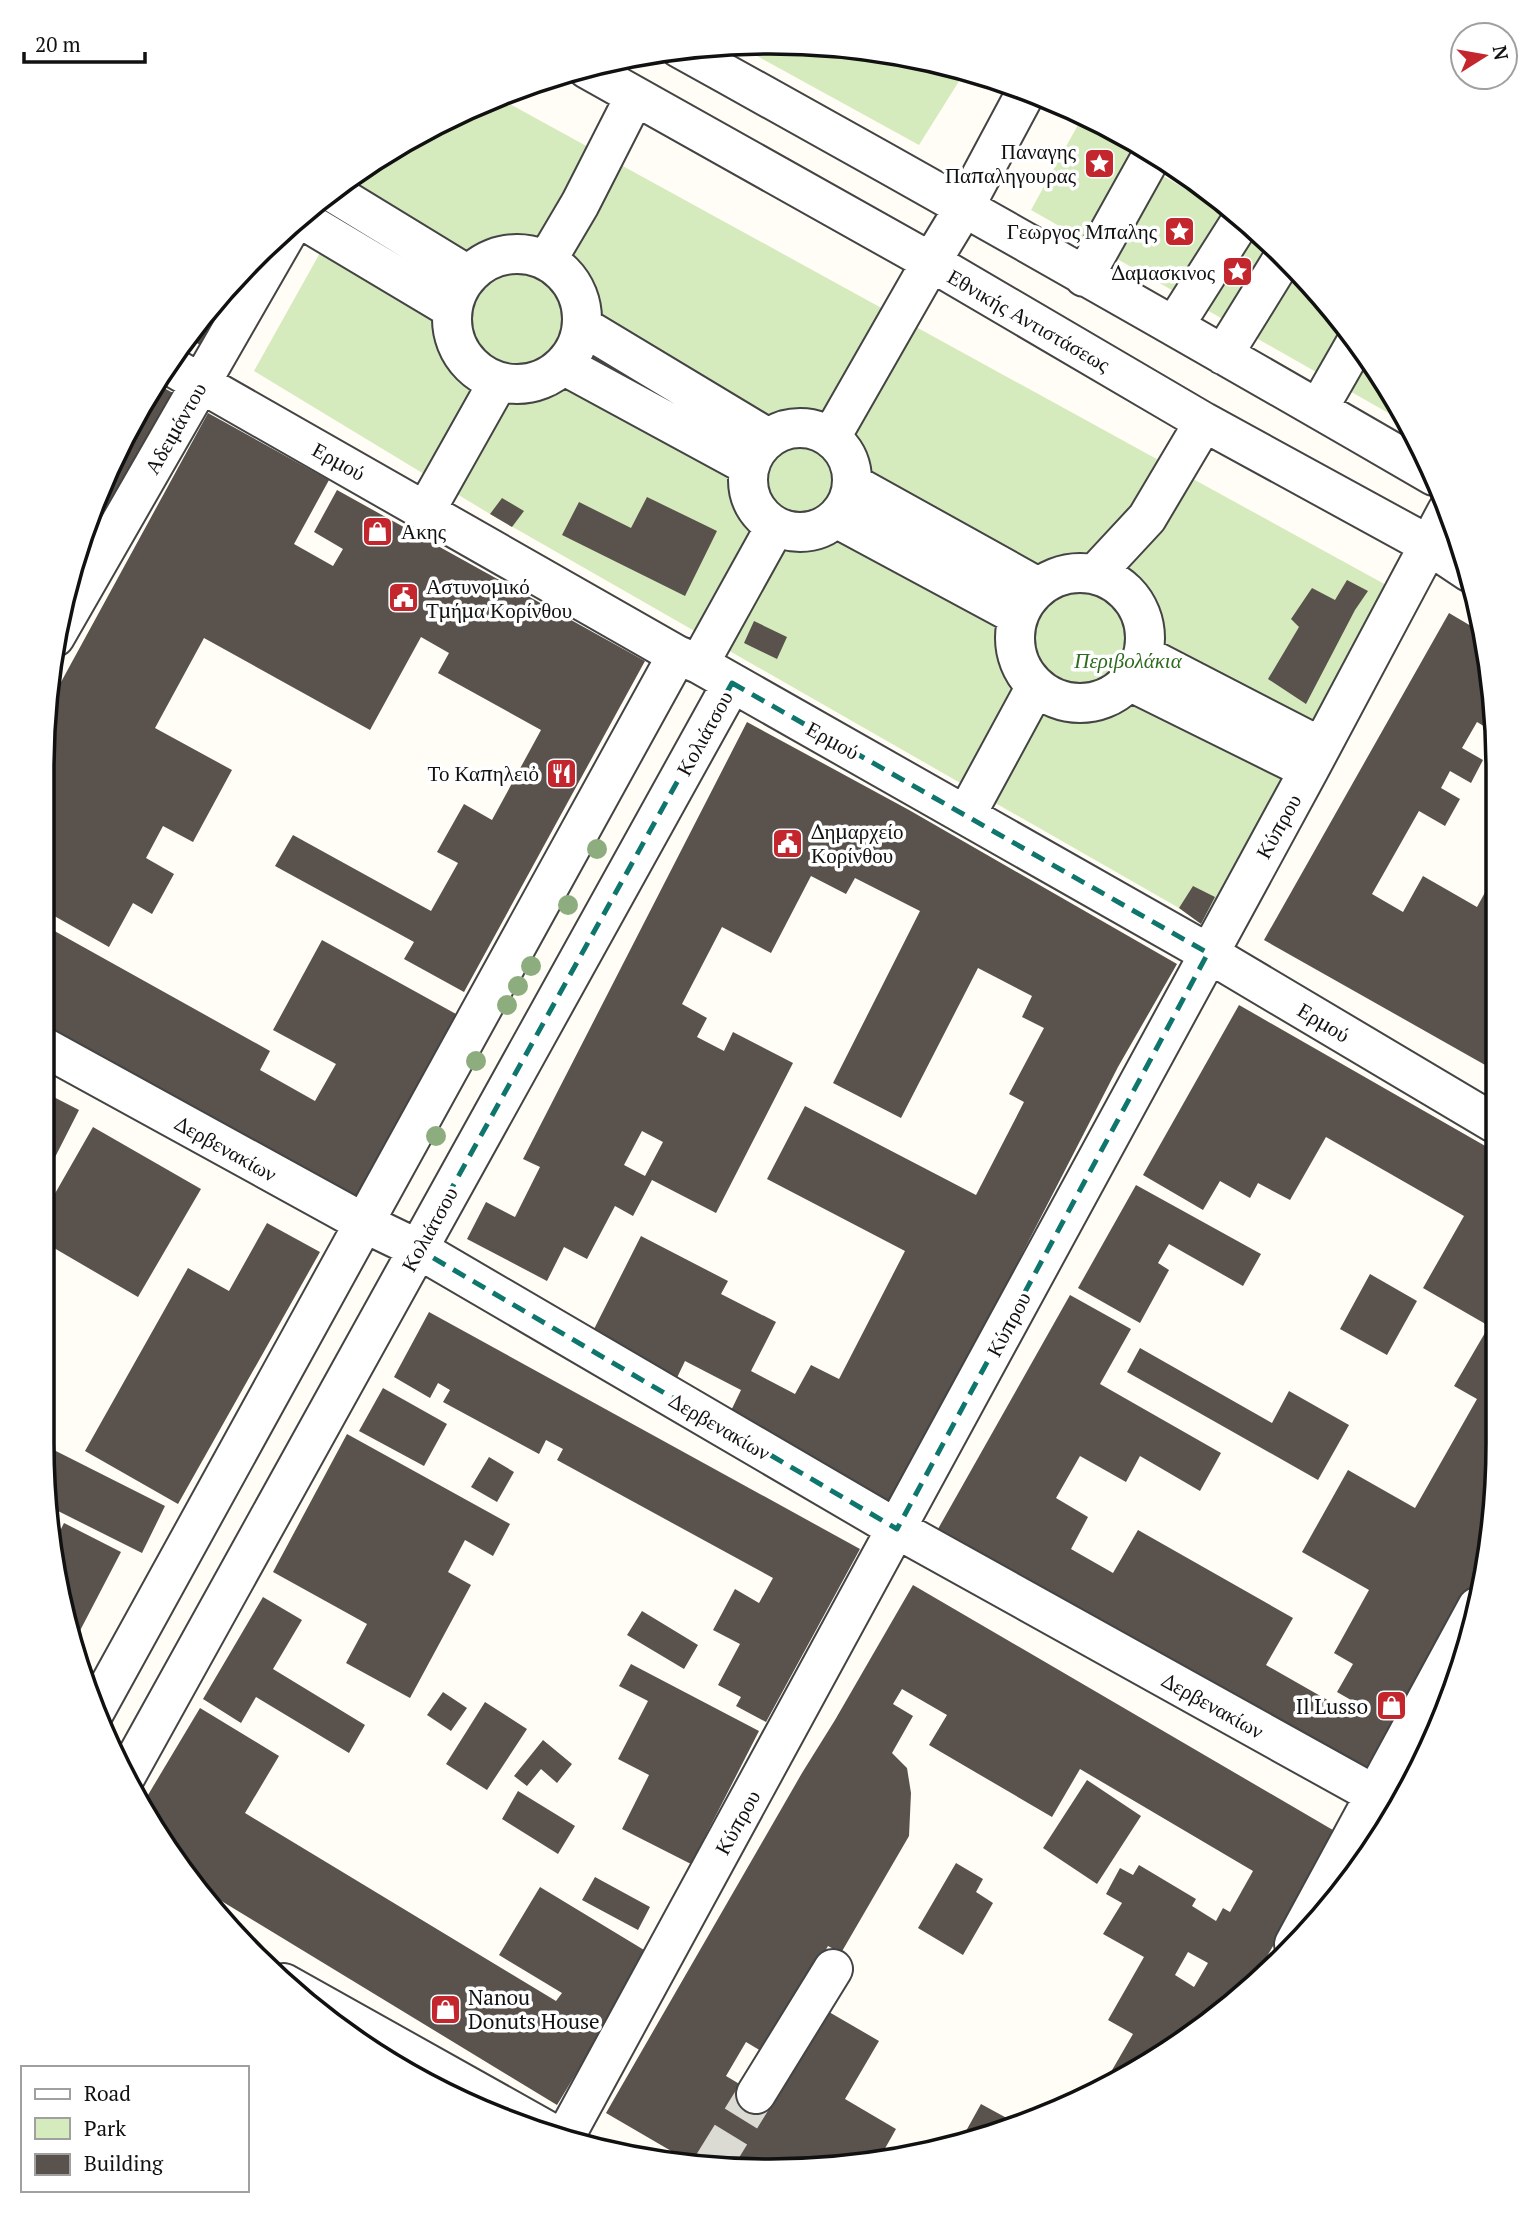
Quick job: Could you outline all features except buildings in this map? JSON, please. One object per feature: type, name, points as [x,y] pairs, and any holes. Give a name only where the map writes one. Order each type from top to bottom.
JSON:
[{"type":"street","points":[[697,58],[965,206],[1084,277],[1418,467]]},
{"type":"street","name":"Εθνικής Αντιστάσεως","points":[[599,76],[931,262],[1204,422],[1427,544],[1454,562]]},
{"type":"street","points":[[547,260],[580,205],[635,96]]},
{"type":"street","points":[[831,437],[965,206],[1022,100]]},
{"type":"street","points":[[1084,277],[1148,162]]},
{"type":"street","points":[[341,197],[468,275]]},
{"type":"street","points":[[307,224],[452,309]]},
{"type":"street","points":[[1174,326],[1237,227]]},
{"type":"street","name":"Αδειμάντου","points":[[75,603],[278,251]]},
{"type":"street","points":[[531,254],[547,260],[563,272],[575,288],[581,306],[582,326],[575,347],[563,365],[549,376],[533,383],[499,382],[481,374],[467,361],[457,346],[452,328],[452,309],[457,291],[480,264],[504,255],[531,254]]},
{"type":"street","points":[[1223,355],[1278,266]]},
{"type":"street","points":[[582,326],[759,452]]},
{"type":"street","points":[[1318,409],[1351,352]]},
{"type":"street","points":[[563,365],[759,452]]},
{"type":"street","name":"Ερμού","points":[[177,370],[1208,953],[1486,1118]]},
{"type":"street","points":[[426,510],[499,382]]},
{"type":"street","points":[[1095,574],[1147,518],[1204,422]]},
{"type":"street","points":[[799,427],[816,429],[831,437],[843,450],[851,466],[853,484],[848,503],[836,519],[823,528],[791,532],[775,527],[761,516],[751,501],[747,484],[759,452],[782,430],[799,427]]},
{"type":"street","points":[[853,484],[1028,602]]},
{"type":"street","points":[[836,519],[1028,602]]},
{"type":"street","name":"Κύπρου","points":[[570,2130],[1315,758],[1441,521]]},
{"type":"street","points":[[102,1699],[364,1223],[688,659],[775,527]]},
{"type":"street","points":[[1075,573],[1095,574],[1114,582],[1130,596],[1140,614],[1145,634],[1136,668],[1113,694],[1094,702],[1073,703],[1053,698],[1036,686],[1024,671],[1016,654],[1015,635],[1028,602],[1055,577],[1075,573]]},
{"type":"street","points":[[1136,668],[1315,758]]},
{"type":"street","name":"Κολιάτσου","points":[[131,1766],[732,683]]},
{"type":"street","points":[[966,815],[1036,686]]},
{"type":"street","name":"Δερβενακίων","points":[[54,1053],[364,1223],[418,1249],[897,1529],[1386,1801]]},
{"type":"street","points":[[1328,1890],[1386,1801],[1451,1662]]},
{"type":"street","points":[[756,2094],[833,1969]]},
{"type":"street","points":[[405,2059],[485,2099]]},
{"type":"highlighted area","points":[[732,683],[1208,953],[897,1529],[418,1249]]},
{"type":"green space","points":[[755,55],[863,60],[960,80],[919,145]]},
{"type":"green space","name":"Περιβολάκια","points":[[510,104],[1388,586],[1201,924],[1179,908],[490,514],[254,371],[358,185],[412,150],[453,128]]},
{"type":"green space","points":[[1078,124],[1128,150],[1136,155],[1133,159],[1206,202],[1276,264],[1338,334],[1391,415],[1031,210]]},
{"type":"tunnel","points":[[717,2157],[756,2094]]},
{"type":"place","name":"Παναγης Παπαληγουρας","points":[[1099,163]]},
{"type":"place","name":"Γεωργος Μπαλης","points":[[1180,231]]},
{"type":"place","name":"Δαμασκινος","points":[[1238,272]]},
{"type":"place","name":"Ακης","points":[[378,531]]},
{"type":"place","name":"Αστυνομικό Τμήμα Κορίνθου","points":[[403,598]]},
{"type":"place","name":"Το Καπηλειὀ","points":[[562,773]]},
{"type":"place","name":"Δημαρχείο Κορίνθου","points":[[788,843]]},
{"type":"place","name":"Il Lusso","points":[[1391,1706]]},
{"type":"place","name":"Nanou Donuts House","points":[[445,2009]]}]
